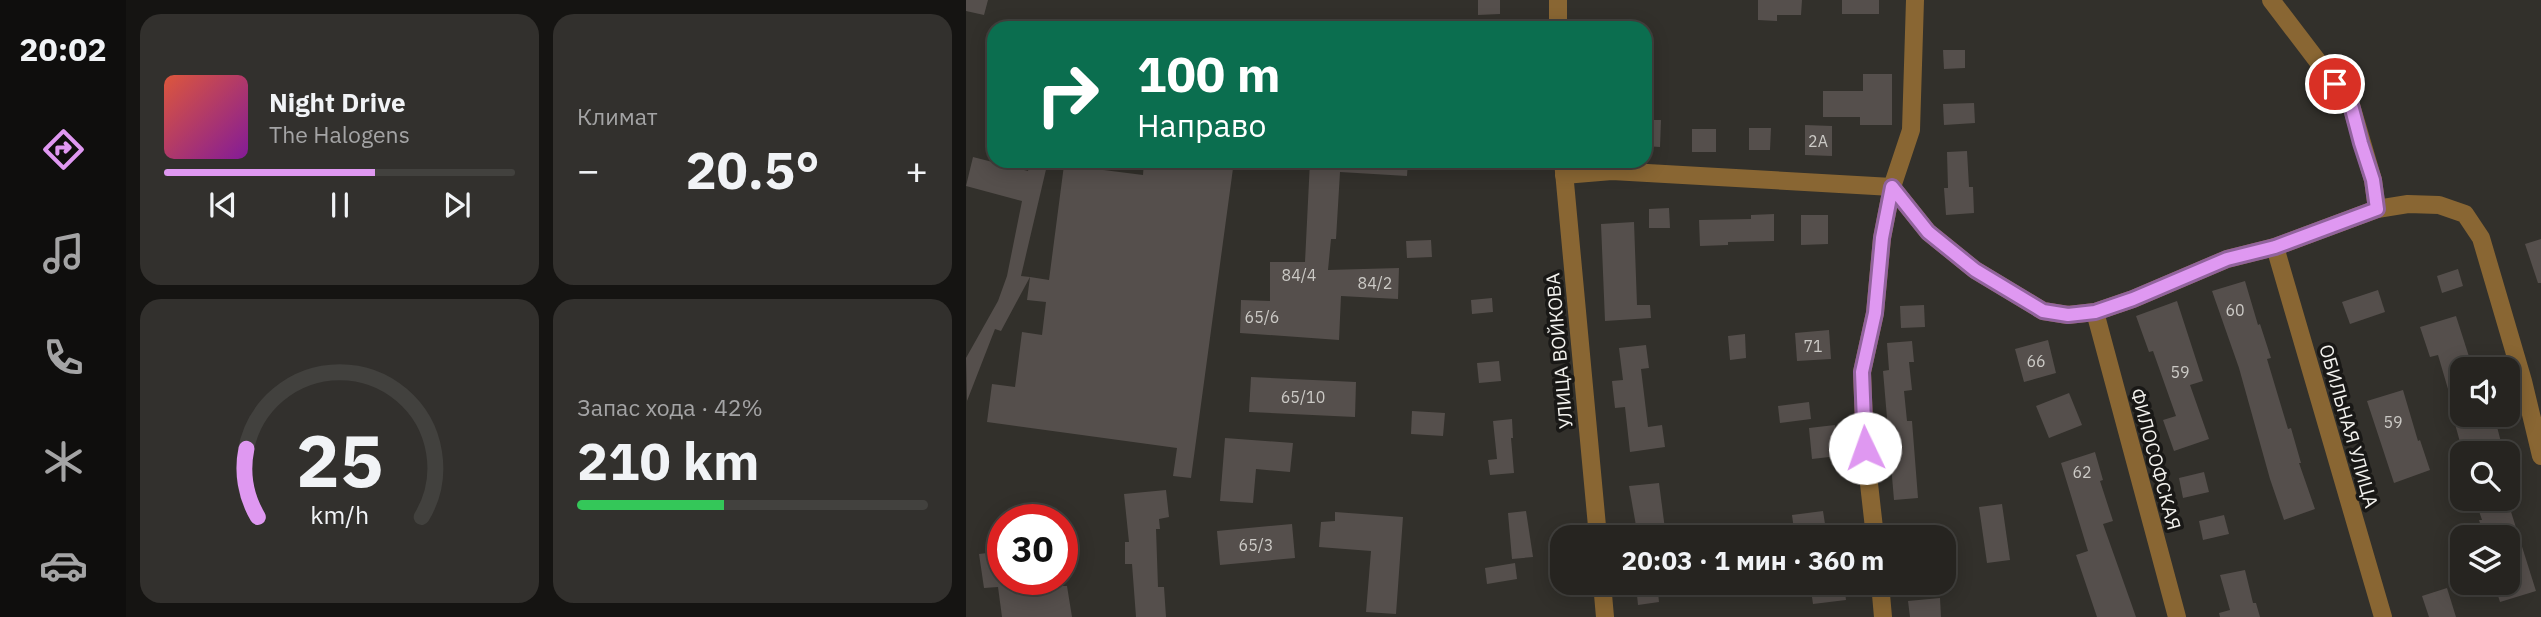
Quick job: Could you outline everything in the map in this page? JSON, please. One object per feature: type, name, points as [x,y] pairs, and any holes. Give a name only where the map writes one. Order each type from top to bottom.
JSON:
[{"type":"street","points":[[1558,0],[1558,21]]},
{"type":"street","points":[[1874,525],[1865,448],[1862,372],[1875,313],[1882,238],[1892,187],[1910,130],[1915,0]]},
{"type":"street","points":[[2272,0],[2351,105],[2373,180],[2377,209]]},
{"type":"street","points":[[1564,168],[1892,187],[1928,232],[1975,270],[2043,311],[2068,315],[2095,312],[2133,299],[2227,259],[2275,247],[2377,209],[2408,204],[2439,205],[2465,214],[2481,238],[2523,381],[2541,456]]},
{"type":"street","name":"УЛИЦА ВОЙКОВА","points":[[1564,168],[1597,525]]},
{"type":"street","name":"ОБИЛЬНАЯ УЛИЦА","points":[[2275,247],[2383,617]]},
{"type":"street","name":"ФИЛОСОФСКАЯ","points":[[2095,312],[2178,617]]},
{"type":"street","points":[[1603,595],[1605,617]]},
{"type":"street","points":[[1881,595],[1883,617]]},
{"type":"building","points":[[966,0],[988,0],[984,15],[966,11]]},
{"type":"building","points":[[1478,0],[1500,0],[1500,14],[1478,15]]},
{"type":"building","points":[[1758,0],[1802,0],[1801,15],[1777,15],[1777,21],[1758,20]]},
{"type":"building","points":[[1842,0],[1879,0],[1879,14],[1842,14]]},
{"type":"building","points":[[1943,50],[1965,50],[1965,68],[1944,69]]},
{"type":"building","points":[[1863,74],[1892,74],[1892,125],[1860,125],[1860,117],[1823,117],[1823,91],[1863,91]]},
{"type":"building","points":[[1974,103],[1975,123],[1944,125],[1943,104]]},
{"type":"building","points":[[1652,120],[1661,120],[1660,147],[1652,146]]},
{"type":"building","points":[[1805,125],[1832,126],[1832,156],[1805,155]]},
{"type":"building","points":[[1749,128],[1771,128],[1770,150],[1749,150]]},
{"type":"building","points":[[1692,129],[1716,129],[1716,152],[1692,152]]},
{"type":"building","points":[[1967,151],[1974,213],[1946,215],[1944,188],[1948,188],[1947,152]]},
{"type":"building","points":[[973,157],[987,161],[987,168],[1016,168],[1028,171],[1029,168],[1046,168],[1021,276],[1030,277],[1001,331],[995,329],[967,401],[966,358],[998,301],[1007,276],[1022,201],[966,186]]},
{"type":"building","points":[[1064,168],[1088,168],[1143,175],[1144,168],[1233,168],[1191,478],[1173,476],[1177,448],[987,422],[992,384],[1015,387],[1022,332],[1042,335],[1046,302],[1027,300],[1030,277],[1049,280]]},
{"type":"building","points":[[1310,168],[1408,168],[1407,176],[1340,172],[1336,239],[1331,239],[1328,270],[1399,268],[1398,299],[1341,296],[1339,340],[1240,333],[1241,300],[1270,301],[1270,262],[1305,262]]},
{"type":"building","points":[[1669,208],[1670,228],[1649,228],[1649,209]]},
{"type":"building","points":[[1774,214],[1774,241],[1728,242],[1728,245],[1700,246],[1699,220],[1751,219],[1751,215]]},
{"type":"building","points":[[1801,215],[1828,215],[1828,244],[1801,245]]},
{"type":"building","points":[[1634,222],[1637,305],[1650,305],[1651,318],[1605,321],[1601,224]]},
{"type":"building","points":[[2541,239],[2541,283],[2538,283],[2525,244]]},
{"type":"building","points":[[1431,240],[1432,257],[1407,258],[1406,241]]},
{"type":"building","points":[[2458,269],[2463,286],[2442,293],[2437,276]]},
{"type":"building","points":[[2245,281],[2271,358],[2267,359],[2288,429],[2291,428],[2299,463],[2315,509],[2284,520],[2239,368],[2212,291]]},
{"type":"building","points":[[2378,290],[2385,312],[2350,324],[2342,302]]},
{"type":"building","points":[[1492,298],[1493,312],[1472,314],[1471,300]]},
{"type":"building","points":[[2177,301],[2203,381],[2190,385],[2209,439],[2174,451],[2163,420],[2176,416],[2153,351],[2149,352],[2136,316]]},
{"type":"building","points":[[1924,305],[1925,327],[1901,328],[1900,306]]},
{"type":"building","points":[[2456,316],[2469,357],[2450,357],[2450,396],[2438,355],[2430,357],[2420,327]]},
{"type":"building","points":[[1829,330],[1831,359],[1797,361],[1795,333]]},
{"type":"building","points":[[1745,334],[1746,358],[1730,360],[1728,336]]},
{"type":"building","points":[[2048,340],[2056,373],[2024,382],[2015,349]]},
{"type":"building","points":[[1912,341],[1914,362],[1909,362],[1912,390],[1904,391],[1907,421],[1912,421],[1918,498],[1894,500],[1883,371],[1889,370],[1887,343]]},
{"type":"building","points":[[1646,345],[1649,368],[1641,369],[1648,427],[1662,425],[1665,447],[1630,452],[1625,407],[1615,408],[1612,381],[1623,380],[1619,348]]},
{"type":"building","points":[[1499,361],[1501,381],[1479,383],[1477,363]]},
{"type":"building","points":[[1251,377],[1356,382],[1355,417],[1249,412]]},
{"type":"building","points":[[2403,390],[2430,470],[2394,483],[2367,401]]},
{"type":"building","points":[[2069,393],[2082,425],[2049,438],[2036,406]]},
{"type":"building","points":[[1809,402],[1811,419],[1780,423],[1778,406]]},
{"type":"building","points":[[1412,411],[1445,413],[1443,436],[1411,434]]},
{"type":"building","points":[[1512,419],[1514,473],[1490,475],[1488,460],[1497,459],[1493,421]]},
{"type":"building","points":[[1835,425],[1838,456],[1812,459],[1809,428]]},
{"type":"building","points":[[2456,427],[2497,427],[2501,441],[2460,441]]},
{"type":"building","points":[[1225,438],[1293,443],[1290,472],[1256,469],[1253,503],[1220,501]]},
{"type":"building","points":[[2095,452],[2103,480],[2100,481],[2113,521],[2103,524],[2136,617],[2097,617],[2076,555],[2088,551],[2061,463]]},
{"type":"building","points":[[2204,472],[2209,492],[2183,498],[2179,478]]},
{"type":"building","points":[[1659,483],[1664,525],[1636,525],[1629,486]]},
{"type":"building","points":[[1166,490],[1169,517],[1159,519],[1160,529],[1156,529],[1158,587],[1164,587],[1166,617],[1136,617],[1132,564],[1125,564],[1125,542],[1129,542],[1124,494]]},
{"type":"building","points":[[2002,504],[2010,560],[1987,563],[1979,507]]},
{"type":"building","points":[[1526,511],[1533,557],[1512,559],[1508,513]]},
{"type":"building","points":[[1823,511],[1825,525],[1793,525],[1792,515]]},
{"type":"building","points":[[2479,511],[2511,511],[2515,525],[2480,525],[2479,520],[2482,520]]},
{"type":"building","points":[[1335,512],[1403,517],[1396,614],[1366,612],[1371,551],[1319,547],[1321,522],[1335,521]]},
{"type":"building","points":[[2224,515],[2229,534],[2203,540],[2199,521]]},
{"type":"building","points":[[1292,524],[1295,558],[1220,565],[1217,531]]},
{"type":"building","points":[[2520,540],[2536,591],[2500,602],[2498,595],[2520,595]]},
{"type":"building","points":[[987,553],[987,588],[984,588],[979,554]]},
{"type":"building","points":[[1515,563],[1517,579],[1487,584],[1485,568]]},
{"type":"building","points":[[2245,570],[2253,603],[2256,603],[2260,617],[2220,617],[2219,613],[2230,610],[2220,575]]},
{"type":"building","points":[[2447,588],[2456,617],[2429,617],[2422,596]]},
{"type":"building","points":[[999,595],[1068,595],[1072,617],[1002,617]]},
{"type":"building","points":[[1637,595],[1658,595],[1659,602],[1638,605]]},
{"type":"building","points":[[1812,595],[1845,595],[1846,600],[1813,604]]},
{"type":"building","points":[[1940,598],[1941,617],[1910,617],[1908,601]]},
{"type":"route","points":[[1865,448],[1862,372],[1875,313],[1882,238],[1892,187],[1928,232],[1975,270],[2043,311],[2068,315],[2095,312],[2227,259],[2275,247],[2377,209],[2373,180],[2351,105],[2335,84]]}]
